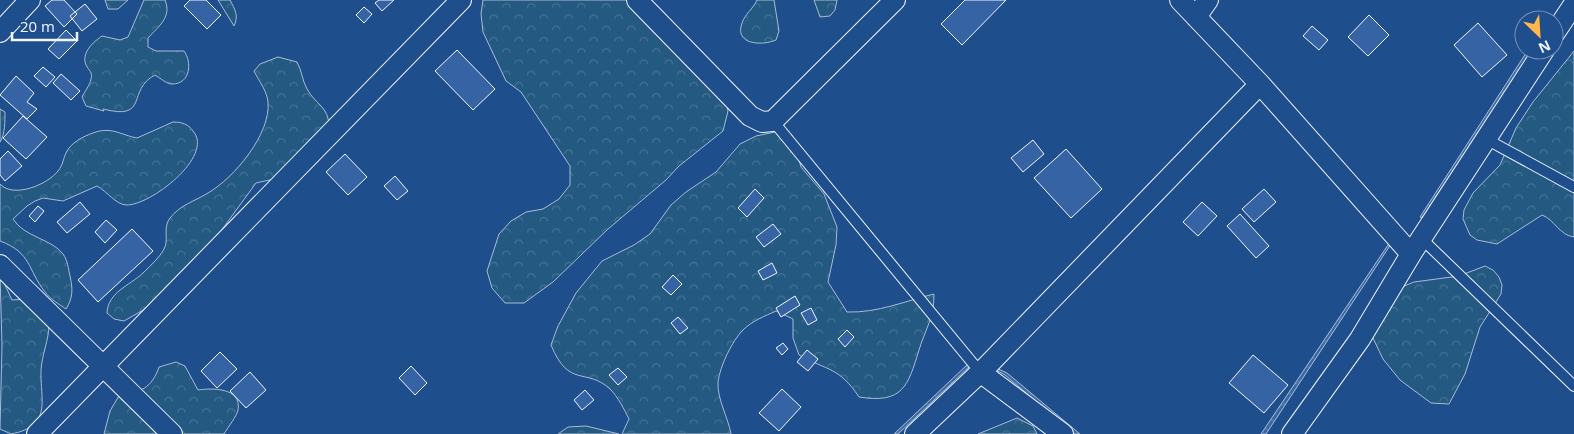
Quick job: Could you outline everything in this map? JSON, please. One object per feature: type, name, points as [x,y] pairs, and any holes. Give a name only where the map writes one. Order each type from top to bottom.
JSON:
[{"type":"street","points":[[0,32],[30,0]]},
{"type":"street","points":[[37,434],[461,0]]},
{"type":"street","points":[[637,0],[750,116],[762,122],[772,121],[895,0]]},
{"type":"street","points":[[1180,0],[1416,246]]},
{"type":"street","points":[[1196,17],[1208,0]]},
{"type":"street","points":[[1564,19],[1574,4]]},
{"type":"street","points":[[1292,434],[1360,339],[1416,246],[1537,60]]},
{"type":"street","points":[[916,434],[980,372],[1260,84]]},
{"type":"street","points":[[0,265],[104,365],[172,434]]},
{"type":"street","points":[[980,372],[1063,434]]},
{"type":"lane","points":[[772,121],[980,372]]},
{"type":"lane","points":[[1486,139],[1574,187]]},
{"type":"lane","points":[[1416,246],[1574,386]]},
{"type":"green space","points":[[105,0],[128,0],[118,9],[108,9]]},
{"type":"green space","points":[[144,0],[165,0],[167,6],[166,16],[148,38],[148,47],[156,51],[184,51],[189,66],[186,76],[178,83],[172,84],[155,75],[146,81],[141,88],[136,102],[127,111],[118,112],[103,109],[104,111],[86,106],[82,97],[90,84],[91,73],[85,61],[86,52],[102,36],[120,40],[128,37]]},
{"type":"green space","points":[[218,0],[230,0],[236,16],[234,26]]},
{"type":"green space","points":[[483,0],[632,0],[724,95],[728,111],[723,131],[679,166],[666,180],[608,229],[553,282],[524,303],[505,303],[492,288],[487,271],[499,234],[511,221],[526,212],[543,209],[559,199],[570,185],[570,166],[521,92],[506,81],[483,32],[481,14]]},
{"type":"green space","points":[[757,0],[774,0],[779,31],[776,40],[757,43],[746,40],[742,36],[743,20]]},
{"type":"green space","points":[[814,0],[837,0],[835,10],[830,16],[820,17]]},
{"type":"green space","points":[[1574,51],[1574,237],[1569,236],[1542,215],[1497,244],[1477,240],[1470,235],[1463,219],[1464,210],[1473,193],[1500,165],[1516,128],[1533,102]]},
{"type":"green space","points":[[278,57],[297,62],[307,89],[327,114],[329,126],[283,177],[256,183],[210,246],[152,305],[124,321],[114,319],[107,313],[111,300],[120,290],[143,273],[160,255],[165,247],[166,227],[170,218],[178,210],[218,186],[229,177],[249,154],[264,128],[268,102],[254,71],[260,64]]},
{"type":"green space","points":[[0,109],[5,112],[5,124],[0,142]]},
{"type":"green space","points":[[173,122],[179,122],[189,127],[197,141],[195,153],[188,166],[164,189],[137,203],[126,205],[118,202],[97,186],[63,201],[43,198],[35,201],[13,219],[24,230],[52,245],[65,257],[72,289],[70,301],[66,309],[52,300],[45,292],[24,256],[0,241],[0,184],[6,188],[22,190],[47,181],[60,169],[68,149],[74,143],[93,133],[105,130],[137,138]]},
{"type":"green space","points":[[775,132],[792,135],[801,167],[824,194],[837,227],[836,245],[828,282],[847,312],[881,309],[934,294],[931,317],[907,383],[894,395],[885,398],[859,397],[852,387],[839,375],[799,355],[793,338],[793,319],[776,311],[754,321],[743,330],[731,347],[721,369],[718,388],[731,434],[622,434],[629,419],[613,392],[593,379],[571,372],[558,359],[551,345],[558,326],[576,293],[602,261],[634,245],[650,234],[671,205],[686,192],[716,172],[740,144],[756,136]]},
{"type":"green space","points":[[1485,266],[1493,270],[1499,277],[1502,285],[1501,294],[1480,327],[1465,374],[1449,404],[1431,403],[1400,380],[1383,359],[1371,334],[1397,289],[1414,282],[1459,276]]},
{"type":"green space","points":[[0,274],[12,300],[30,299],[49,324],[41,370],[42,401],[39,418],[33,425],[11,434],[0,429],[2,346]]},
{"type":"green space","points":[[176,362],[185,366],[198,390],[217,389],[231,393],[235,397],[238,402],[238,410],[224,434],[181,434],[165,431],[156,434],[104,434],[110,411],[120,394],[139,391],[149,385],[159,367]]},
{"type":"green space","points":[[1017,418],[1033,426],[1037,434],[978,434]]},
{"type":"green space","points":[[586,426],[619,434],[558,434],[568,427]]},
{"type":"water","points":[[1522,60],[1525,60],[1422,218],[1420,217]]},
{"type":"water","points":[[1390,242],[1391,244],[1266,434],[1261,434]]},
{"type":"water","points":[[979,360],[1007,373],[1080,434],[1074,434],[1005,375],[994,369],[971,365],[898,434],[894,434],[969,363]]},
{"type":"building","points":[[52,0],[64,0],[77,14],[64,27],[45,6]]},
{"type":"building","points":[[190,0],[206,0],[221,15],[207,29],[184,6]]},
{"type":"building","points":[[379,0],[394,0],[382,11],[375,3]]},
{"type":"building","points":[[965,0],[1006,0],[962,45],[941,24]]},
{"type":"building","points":[[85,4],[97,19],[82,31],[70,16]]},
{"type":"building","points":[[364,7],[372,14],[364,23],[356,15]]},
{"type":"building","points":[[1369,15],[1389,35],[1368,56],[1348,37]]},
{"type":"building","points":[[1478,23],[1507,55],[1482,77],[1454,45]]},
{"type":"building","points":[[1312,26],[1328,40],[1319,50],[1303,36]]},
{"type":"building","points":[[66,30],[77,41],[59,59],[48,49]]},
{"type":"building","points":[[457,50],[495,89],[473,110],[435,71]]},
{"type":"building","points":[[43,67],[55,77],[46,87],[34,76]]},
{"type":"building","points":[[61,74],[80,91],[71,100],[53,83]]},
{"type":"building","points":[[16,76],[34,93],[27,102],[37,109],[27,119],[0,95]]},
{"type":"building","points":[[23,116],[47,137],[26,159],[3,138]]},
{"type":"building","points":[[1033,140],[1044,154],[1023,172],[1011,158]]},
{"type":"building","points":[[1066,149],[1102,189],[1071,218],[1034,178]]},
{"type":"building","points":[[8,151],[22,166],[5,181],[0,175],[0,159]]},
{"type":"building","points":[[345,154],[367,177],[348,195],[326,172]]},
{"type":"building","points":[[395,176],[408,191],[397,200],[384,186]]},
{"type":"building","points":[[755,189],[764,198],[747,217],[738,208]]},
{"type":"building","points":[[1264,189],[1276,202],[1254,222],[1242,209]]},
{"type":"building","points":[[80,202],[90,214],[67,233],[57,222]]},
{"type":"building","points":[[1202,202],[1217,216],[1198,236],[1183,222]]},
{"type":"building","points":[[38,206],[44,211],[35,222],[29,216]]},
{"type":"building","points":[[1240,214],[1269,246],[1256,258],[1227,226]]},
{"type":"building","points":[[106,220],[117,230],[105,243],[95,232]]},
{"type":"building","points":[[773,224],[781,234],[764,247],[756,237]]},
{"type":"building","points":[[132,229],[153,251],[98,302],[78,280]]},
{"type":"building","points":[[772,263],[777,273],[763,280],[758,271]]},
{"type":"building","points":[[673,275],[682,284],[671,295],[662,287]]},
{"type":"building","points":[[795,296],[800,305],[781,317],[776,308]]},
{"type":"building","points":[[811,308],[817,320],[808,325],[801,313]]},
{"type":"building","points":[[678,317],[688,328],[680,334],[671,323]]},
{"type":"building","points":[[847,330],[854,337],[845,347],[838,339]]},
{"type":"building","points":[[783,343],[788,349],[782,355],[776,348]]},
{"type":"building","points":[[807,350],[818,359],[808,371],[797,362]]},
{"type":"building","points":[[220,352],[237,369],[217,388],[201,371]]},
{"type":"building","points":[[1253,355],[1288,385],[1264,413],[1229,383]]},
{"type":"building","points":[[411,366],[427,383],[415,395],[399,378]]},
{"type":"building","points":[[618,368],[627,377],[618,385],[609,375]]},
{"type":"building","points":[[250,372],[266,390],[246,408],[230,391]]},
{"type":"building","points":[[782,389],[801,407],[779,431],[759,413]]},
{"type":"building","points":[[585,390],[594,400],[582,410],[574,400]]}]
